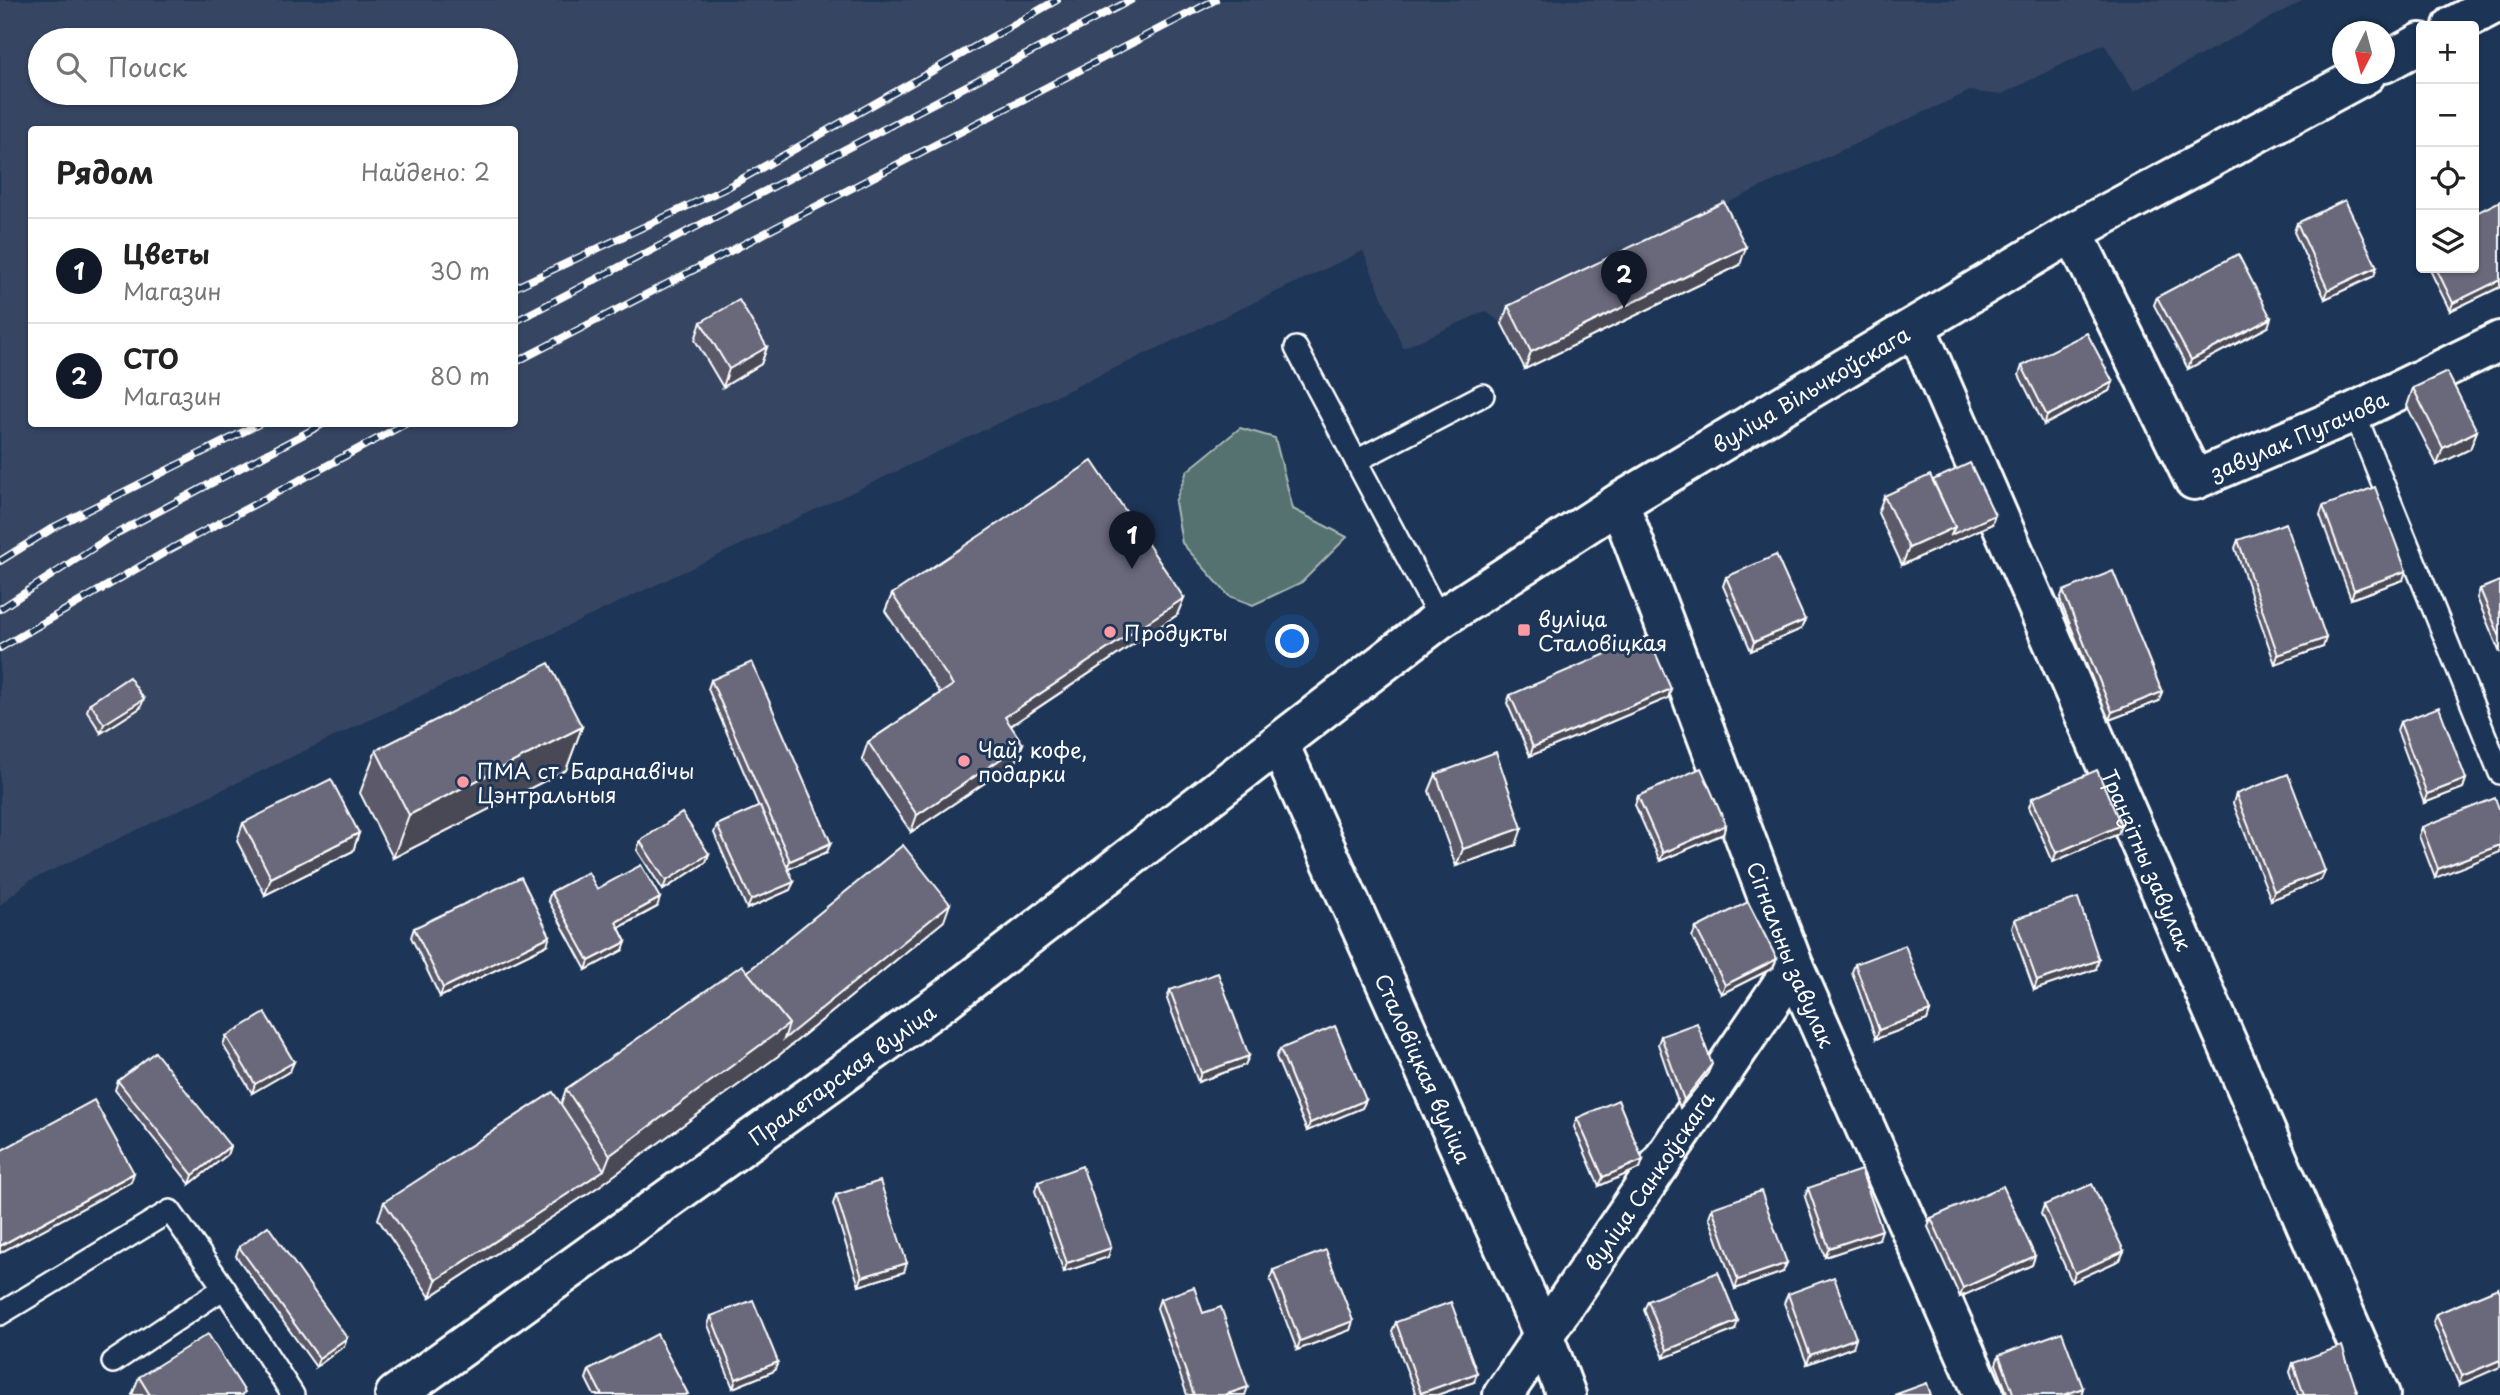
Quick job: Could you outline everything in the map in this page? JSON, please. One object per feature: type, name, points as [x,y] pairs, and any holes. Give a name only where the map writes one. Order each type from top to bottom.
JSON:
[{"type":"street","points":[[2462,21],[2500,1]]},
{"type":"street","points":[[2395,58],[2416,47]]},
{"type":"street","name":"вуліца Вільчкоўскага","points":[[1279,744],[1440,619],[1619,503],[2073,232],[2347,84]]},
{"type":"street","name":"завулак Пугачова","points":[[2073,232],[2194,480],[2354,412],[2500,341]]},
{"type":"street","name":"Транзітны завулак","points":[[1916,327],[2379,1395]]},
{"type":"street","name":"Сігнальны завулак","points":[[1619,503],[1794,967],[1984,1395]]},
{"type":"street","name":"Сталовіцкая вуліца","points":[[1279,744],[1543,1335],[1566,1395]]},
{"type":"street","name":"Пралетарская вуліца","points":[[395,1395],[942,1002],[1279,744]]},
{"type":"street","name":"вуліца Санкоўскага","points":[[1503,1395],[1794,967]]},
{"type":"lane","points":[[1296,348],[1440,619]]},
{"type":"lane","points":[[1356,461],[1483,395]]},
{"type":"lane","points":[[2354,412],[2500,773]]},
{"type":"lane","points":[[0,1314],[170,1211],[224,1287],[293,1395]]},
{"type":"lane","points":[[113,1362],[224,1287]]},
{"type":"shaded area","points":[[0,0],[2304,0],[2134,91],[2104,44],[2000,95],[1970,91],[1716,208],[1717,219],[1502,324],[1486,311],[1403,348],[1363,251],[29,881],[0,905]]},
{"type":"green space","points":[[1240,428],[1275,438],[1293,509],[1347,537],[1302,582],[1253,605],[1229,596],[1182,543],[1175,502],[1187,471]]},
{"type":"building","points":[[2345,200],[2377,267],[2328,290],[2297,223]]},
{"type":"building","points":[[2500,201],[2500,280],[2453,303],[2438,273],[2479,273],[2479,212]]},
{"type":"building","points":[[1724,202],[1746,247],[1531,352],[1508,306]]},
{"type":"building","points":[[2238,254],[2271,318],[2191,360],[2157,297]]},
{"type":"building","points":[[739,300],[767,347],[729,369],[701,322]]},
{"type":"building","points":[[2087,333],[2113,382],[2047,416],[2022,366]]},
{"type":"building","points":[[2447,372],[2477,431],[2443,448],[2413,388]]},
{"type":"building","points":[[1092,461],[1184,598],[1005,717],[1023,744],[917,815],[868,742],[953,685],[892,594]]},
{"type":"building","points":[[1970,463],[1995,515],[1951,535],[1955,527],[1933,480]]},
{"type":"building","points":[[1930,475],[1955,527],[1909,548],[1884,496]]},
{"type":"building","points":[[2375,487],[2406,571],[2354,590],[2323,506]]},
{"type":"building","points":[[2286,523],[2326,638],[2278,655],[2238,540]]},
{"type":"building","points":[[1776,555],[1805,620],[1754,642],[1726,577]]},
{"type":"building","points":[[2113,571],[2162,692],[2112,712],[2063,591]]},
{"type":"building","points":[[2500,581],[2500,637],[2480,589]]},
{"type":"building","points":[[1648,636],[1671,689],[1533,747],[1510,695]]},
{"type":"building","points":[[752,662],[831,843],[790,861],[711,680]]},
{"type":"building","points":[[549,663],[582,727],[409,815],[376,750]]},
{"type":"building","points":[[129,677],[144,699],[104,724],[90,703]]},
{"type":"building","points":[[2439,707],[2466,779],[2427,794],[2400,722]]},
{"type":"building","points":[[1496,752],[1522,828],[1463,849],[1436,774]]},
{"type":"building","points":[[1701,768],[1726,825],[1663,853],[1638,796]]},
{"type":"building","points":[[2097,770],[2121,825],[2056,853],[2032,798]]},
{"type":"building","points":[[2288,774],[2325,871],[2274,891],[2236,794]]},
{"type":"building","points":[[331,779],[359,833],[271,878],[243,823]]},
{"type":"building","points":[[2495,798],[2500,811],[2500,845],[2438,869],[2422,827]]},
{"type":"building","points":[[760,806],[794,882],[751,900],[717,825]]},
{"type":"building","points":[[682,813],[709,854],[666,881],[640,841]]},
{"type":"building","points":[[903,845],[950,904],[784,1039],[789,1024],[747,972]]},
{"type":"building","points":[[641,865],[660,898],[616,922],[626,942],[589,961],[551,892],[588,872],[597,889]]},
{"type":"building","points":[[521,877],[550,936],[443,988],[414,928]]},
{"type":"building","points":[[2078,898],[2099,960],[2037,981],[2015,919]]},
{"type":"building","points":[[1748,902],[1777,959],[1725,985],[1696,928]]},
{"type":"building","points":[[1905,945],[1930,1011],[1879,1030],[1855,964]]},
{"type":"building","points":[[742,965],[789,1024],[610,1155],[566,1089]]},
{"type":"building","points":[[1218,973],[1249,1056],[1201,1073],[1170,990]]},
{"type":"building","points":[[265,1013],[294,1062],[255,1084],[226,1036]]},
{"type":"building","points":[[1697,1023],[1712,1064],[1684,1100],[1661,1036]]},
{"type":"building","points":[[1335,1026],[1366,1100],[1310,1123],[1280,1049]]},
{"type":"building","points":[[155,1052],[230,1146],[193,1175],[118,1081]]},
{"type":"building","points":[[553,1092],[604,1170],[436,1280],[384,1202]]},
{"type":"building","points":[[94,1100],[134,1173],[0,1246],[0,1151]]},
{"type":"building","points":[[1618,1100],[1643,1160],[1603,1177],[1577,1118]]},
{"type":"building","points":[[1082,1166],[1111,1248],[1067,1263],[1038,1182]]},
{"type":"building","points":[[1861,1170],[1882,1230],[1829,1248],[1808,1188]]},
{"type":"building","points":[[880,1181],[907,1263],[862,1277],[836,1195]]},
{"type":"building","points":[[2092,1184],[2124,1251],[2075,1273],[2044,1205]]},
{"type":"building","points":[[2003,1186],[2035,1256],[1963,1288],[1931,1218]]},
{"type":"building","points":[[1761,1191],[1787,1263],[1738,1280],[1712,1208]]},
{"type":"building","points":[[268,1226],[347,1338],[319,1358],[239,1247]]},
{"type":"building","points":[[1326,1250],[1353,1321],[1300,1341],[1273,1270]]},
{"type":"building","points":[[1718,1272],[1738,1321],[1667,1350],[1648,1301]]},
{"type":"building","points":[[1834,1277],[1856,1338],[1810,1355],[1788,1294]]},
{"type":"building","points":[[1194,1287],[1203,1313],[1221,1307],[1248,1387],[1224,1395],[1194,1395],[1160,1299]]},
{"type":"building","points":[[2498,1288],[2500,1360],[2462,1376],[2436,1314]]},
{"type":"building","points":[[753,1300],[778,1362],[736,1379],[711,1316]]},
{"type":"building","points":[[1451,1302],[1477,1373],[1421,1393],[1396,1322]]},
{"type":"building","points":[[2062,1332],[2083,1388],[2064,1395],[2014,1395],[1999,1355]]},
{"type":"building","points":[[208,1334],[245,1392],[241,1395],[150,1395],[139,1377]]},
{"type":"building","points":[[657,1334],[688,1394],[602,1395],[589,1370]]},
{"type":"building","points":[[2342,1346],[2358,1395],[2304,1395],[2293,1363]]},
{"type":"building","points":[[1927,1383],[1931,1395],[1894,1395]]},
{"type":"railway","points":[[518,286],[726,188],[1057,0]]},
{"type":"railway","points":[[518,320],[1131,0]]},
{"type":"railway","points":[[518,361],[1215,0]]},
{"type":"railway","points":[[0,561],[56,526],[253,427]]},
{"type":"railway","points":[[0,609],[110,537],[317,427]]},
{"type":"railway","points":[[0,648],[167,551],[399,427]]},
{"type":"place","name":"СТО","points":[[1624,308]]},
{"type":"place","name":"Цветы","points":[[1132,569]]},
{"type":"place","name":"вуліца Сталовіцкая","points":[[1524,630]]},
{"type":"place","name":"Продукты","points":[[1110,632]]},
{"type":"place","name":"Чай, кофе, подарки","points":[[964,761]]},
{"type":"place","name":"ПМА ст. Баранавічы Цэнтральныя","points":[[463,782]]}]
